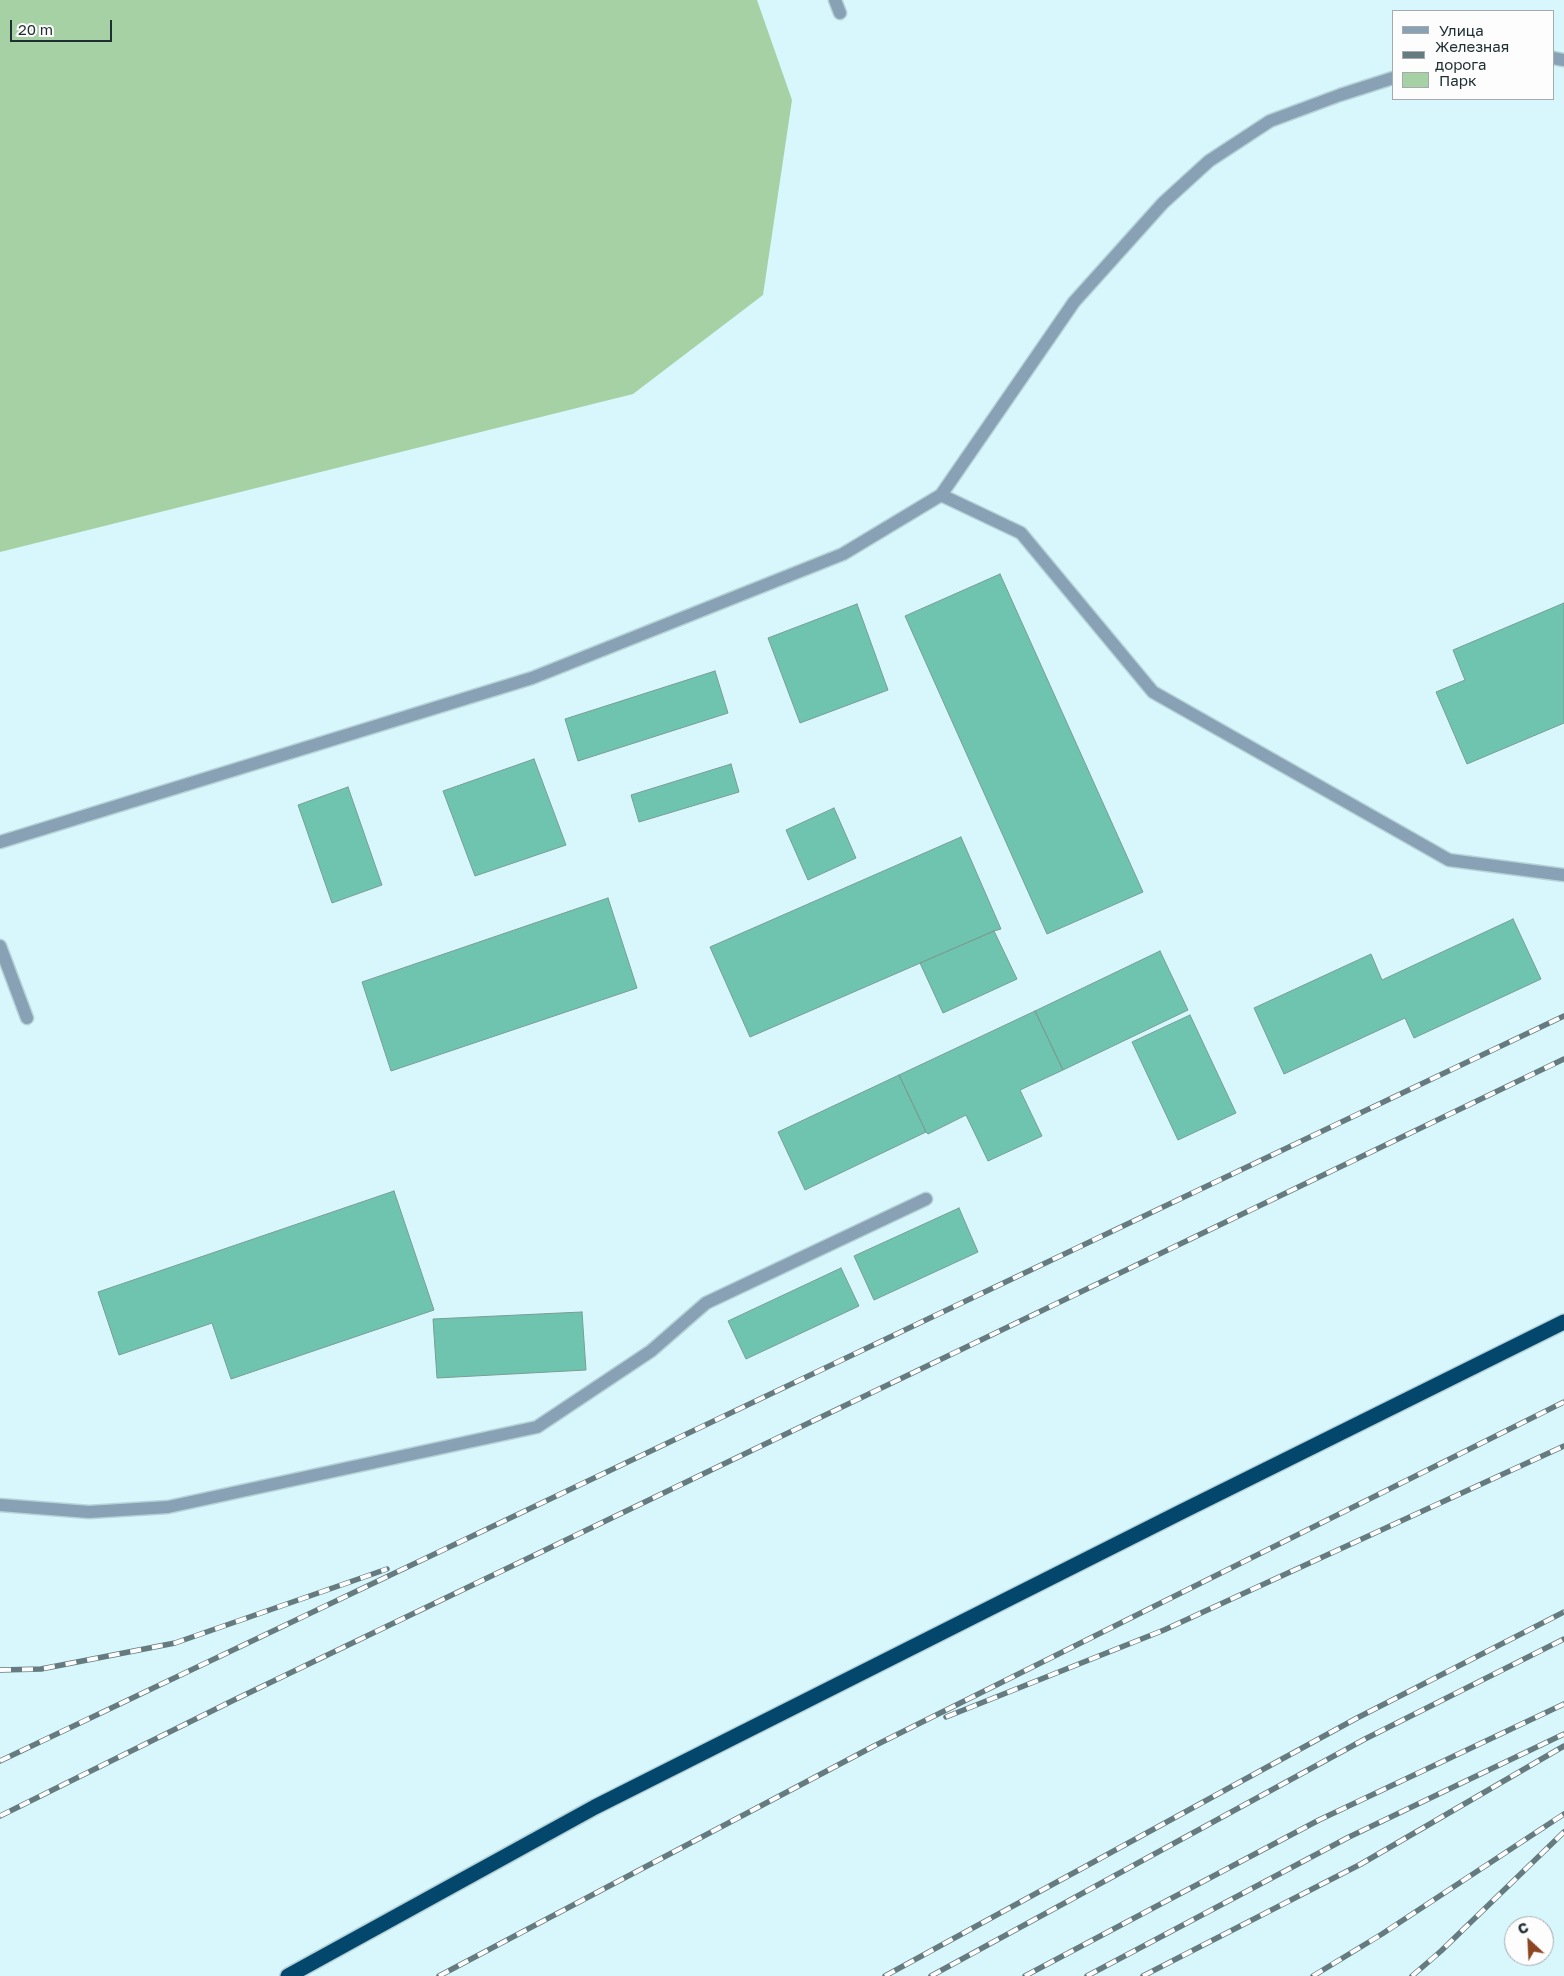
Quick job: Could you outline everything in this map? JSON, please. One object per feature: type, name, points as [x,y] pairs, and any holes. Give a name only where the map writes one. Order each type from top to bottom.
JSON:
[{"type":"highway","points":[[288,1976],[595,1808],[1564,1322]]},
{"type":"street","points":[[835,0],[840,14]]},
{"type":"street","points":[[0,842],[532,678],[843,554],[941,495],[1074,302],[1115,254],[1169,197],[1209,161],[1270,121],[1392,78]]},
{"type":"street","points":[[941,495],[1021,533],[1154,692],[1449,860],[1564,875]]},
{"type":"street","points":[[0,946],[27,1018]]},
{"type":"street","points":[[0,1504],[89,1512],[168,1507],[537,1426],[651,1351],[706,1303],[926,1199]]},
{"type":"green space","points":[[0,0],[757,0],[792,100],[763,295],[633,394],[0,552]]},
{"type":"building","points":[[1000,574],[1143,892],[1047,934],[905,616]]},
{"type":"building","points":[[1564,603],[1564,723],[1467,764],[1436,692],[1465,680],[1453,650]]},
{"type":"building","points":[[857,604],[888,690],[800,723],[768,638]]},
{"type":"building","points":[[715,671],[728,713],[578,761],[565,719]]},
{"type":"building","points":[[534,759],[566,845],[475,876],[443,791]]},
{"type":"building","points":[[731,764],[739,792],[639,822],[631,795]]},
{"type":"building","points":[[348,787],[382,885],[332,903],[298,805]]},
{"type":"building","points":[[834,808],[856,858],[808,880],[786,830]]},
{"type":"building","points":[[961,837],[1001,929],[750,1037],[710,947]]},
{"type":"building","points":[[608,898],[637,988],[391,1071],[362,982]]},
{"type":"building","points":[[1513,919],[1541,979],[1414,1038],[1405,1018],[1284,1074],[1254,1008],[1371,954],[1382,980]]},
{"type":"building","points":[[994,931],[1017,979],[943,1013],[920,963]]},
{"type":"building","points":[[1160,951],[1188,1010],[1063,1070],[1035,1011]]},
{"type":"building","points":[[1035,1011],[1063,1070],[1020,1090],[1042,1136],[988,1161],[966,1115],[928,1134],[899,1075]]},
{"type":"building","points":[[1190,1015],[1236,1113],[1178,1140],[1132,1042]]},
{"type":"building","points":[[899,1075],[926,1132],[805,1190],[778,1132]]},
{"type":"building","points":[[394,1191],[434,1310],[231,1379],[212,1323],[119,1355],[98,1292]]},
{"type":"building","points":[[959,1208],[978,1252],[874,1300],[854,1256]]},
{"type":"building","points":[[841,1268],[859,1306],[746,1359],[728,1321]]},
{"type":"building","points":[[582,1312],[586,1370],[437,1378],[433,1319]]},
{"type":"railway","points":[[0,1761],[1564,1016]]},
{"type":"railway","points":[[0,1816],[234,1700],[1564,1059]]},
{"type":"railway","points":[[439,1976],[874,1746],[1564,1402]]},
{"type":"railway","points":[[946,1717],[1164,1630],[1564,1446]]},
{"type":"railway","points":[[0,1670],[41,1669],[175,1643],[387,1569]]},
{"type":"railway","points":[[885,1976],[1357,1718],[1564,1612]]},
{"type":"railway","points":[[931,1976],[1365,1739],[1564,1639]]},
{"type":"railway","points":[[1025,1976],[1319,1820],[1564,1704]]},
{"type":"railway","points":[[1087,1976],[1349,1837],[1564,1734]]},
{"type":"railway","points":[[1143,1976],[1361,1864],[1564,1746]]},
{"type":"railway","points":[[1313,1976],[1382,1934],[1564,1814]]},
{"type":"railway","points":[[1412,1976],[1441,1951],[1564,1832]]}]
